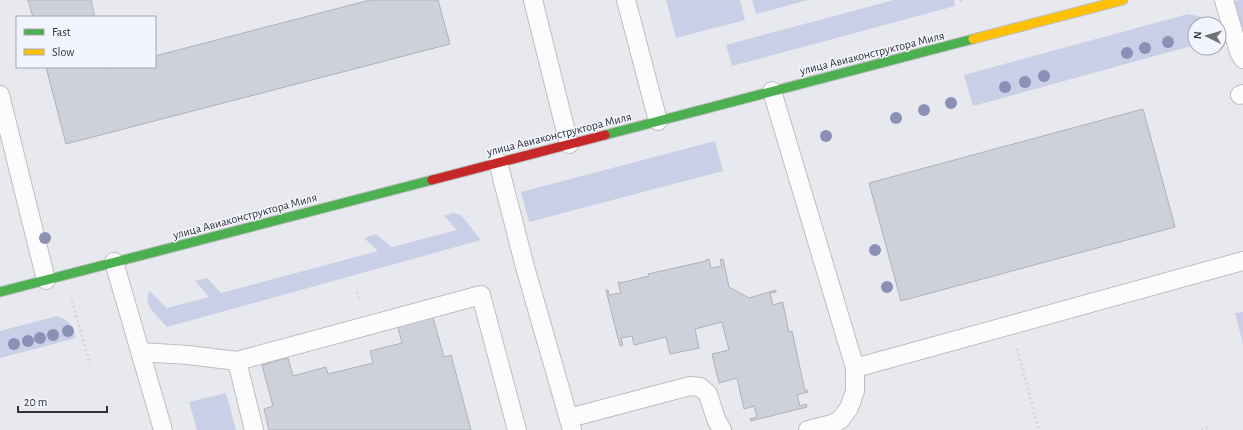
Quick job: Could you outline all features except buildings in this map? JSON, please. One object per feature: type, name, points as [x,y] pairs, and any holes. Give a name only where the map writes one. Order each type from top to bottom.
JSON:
[{"type":"street","name":"улица Авиаконструктора Миля","points":[[0,292],[1123,0]]},
{"type":"lane","points":[[533,0],[569,144]]},
{"type":"lane","points":[[626,0],[658,121]]},
{"type":"lane","points":[[1224,0],[1239,52],[1243,59]]},
{"type":"lane","points":[[772,91],[855,368],[855,391],[849,408],[845,414],[840,420],[832,424],[808,430]]},
{"type":"lane","points":[[0,95],[46,280]]},
{"type":"lane","points":[[498,162],[570,424],[690,386],[700,387],[708,394],[716,419],[722,430]]},
{"type":"lane","points":[[855,368],[1243,261]]},
{"type":"lane","points":[[114,262],[163,430]]},
{"type":"lane","points":[[140,352],[188,355],[237,361],[480,295],[516,430]]},
{"type":"lane","points":[[237,361],[254,430]]},
{"type":"path","points":[[961,0],[962,4]]},
{"type":"path","points":[[1011,325],[1039,430]]},
{"type":"path","points":[[1201,430],[1207,428],[1208,430]]},
{"type":"shaded area","points":[[666,0],[740,0],[745,20],[676,38]]},
{"type":"shaded area","points":[[752,0],[808,0],[756,14]]},
{"type":"shaded area","points":[[894,0],[954,0],[955,6],[732,66],[726,45]]},
{"type":"shaded area","points":[[1243,0],[1243,34],[1233,2]]},
{"type":"shaded area","points":[[1188,14],[1197,16],[1187,16],[1187,47],[973,106],[964,75]]},
{"type":"shaded area","points":[[715,141],[723,171],[529,222],[521,192]]},
{"type":"shaded area","points":[[453,213],[461,215],[481,240],[167,327],[149,306],[148,296],[150,291],[167,308],[209,297],[195,281],[207,278],[221,293],[378,251],[364,238],[376,234],[392,247],[457,230],[444,216]]},
{"type":"shaded area","points":[[1243,312],[1243,344],[1235,313]]},
{"type":"shaded area","points":[[57,316],[70,324],[74,330],[76,338],[0,358],[0,331]]},
{"type":"shaded area","points":[[226,393],[236,430],[197,430],[189,402]]},
{"type":"traffic: fast","points":[[605,135],[973,39]]},
{"type":"traffic: fast","points":[[0,292],[432,180]]},
{"type":"traffic: slow","points":[[973,39],[1123,0]]},
{"type":"traffic: jam","points":[[432,180],[605,135]]}]
